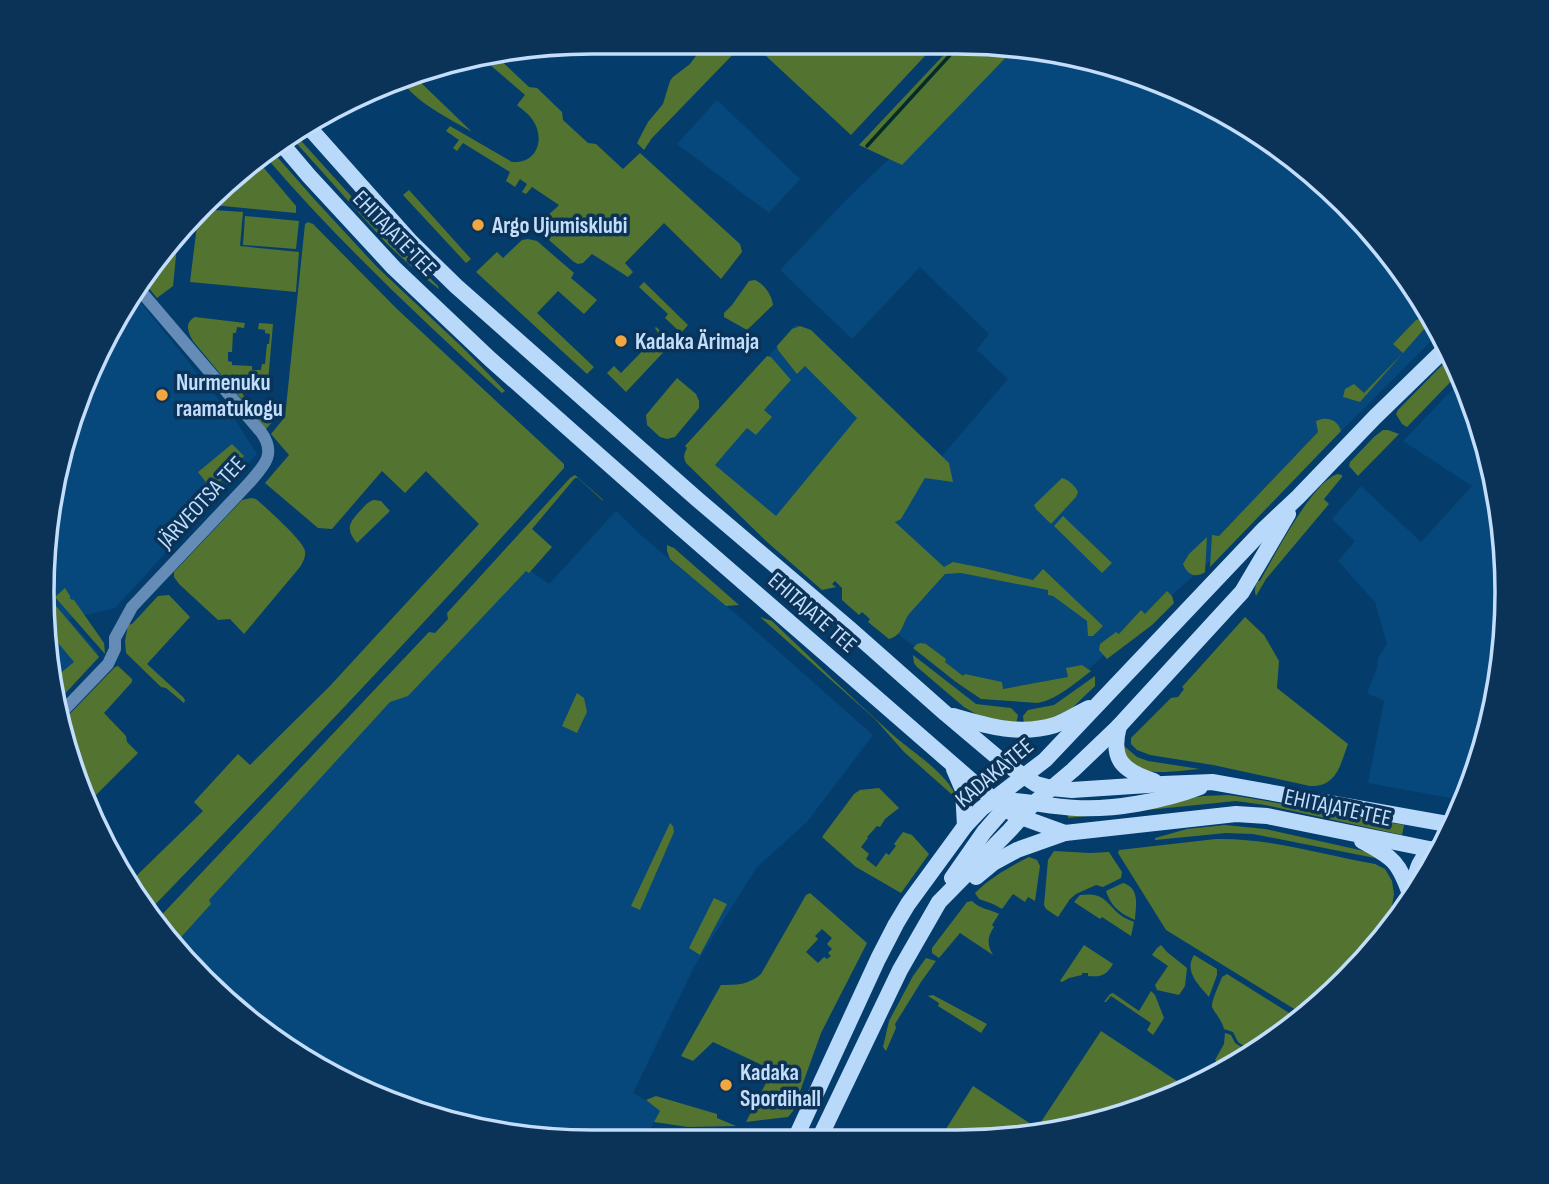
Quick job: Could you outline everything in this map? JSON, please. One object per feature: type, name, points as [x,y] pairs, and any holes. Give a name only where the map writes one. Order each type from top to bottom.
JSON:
[{"type":"main road","name":"EHITAJATE TEE","points":[[313,132],[411,242],[456,286],[697,499],[1003,762],[1019,792],[1021,817],[1065,833],[1236,814],[1267,816],[1429,849]]},
{"type":"main road","name":"EHITAJATE TEE","points":[[287,150],[394,268],[490,359],[951,763],[1019,792],[1212,782],[1442,823]]},
{"type":"main road","name":"KADAKA TEE","points":[[1019,792],[1042,762],[1264,529],[1439,355]]},
{"type":"main road","name":"KADAKA TEE","points":[[799,1130],[895,924],[965,826],[981,809],[1073,770],[1119,726],[1242,592],[1298,497]]},
{"type":"main road","points":[[946,714],[991,727],[1021,731],[1057,724],[1097,704]]},
{"type":"main road","points":[[1119,726],[1116,746],[1121,763],[1135,775],[1163,784]]},
{"type":"main road","points":[[951,763],[987,782],[1019,792],[1034,803],[1074,808],[1117,807],[1184,793],[1212,782]]},
{"type":"main road","points":[[951,763],[963,790],[965,826]]},
{"type":"main road","points":[[939,902],[984,832],[1019,792]]},
{"type":"main road","name":"KADAKA TEE","points":[[824,1130],[900,970],[939,902],[1034,803],[1019,792]]},
{"type":"main road","points":[[1034,803],[1040,818],[1065,833]]},
{"type":"main road","points":[[1416,818],[1433,843]]},
{"type":"main road","points":[[1344,832],[1387,855],[1396,863],[1407,886]]},
{"type":"main road","points":[[939,902],[993,863],[1031,844],[1065,833]]},
{"type":"main road","points":[[1417,871],[1427,853]]},
{"type":"main road","points":[[811,1105],[816,1123],[821,1130]]},
{"type":"street","name":"JÄRVEOTSA TEE","points":[[67,707],[108,664],[115,649],[115,638],[132,607],[266,464],[269,453],[261,432],[144,295]]},
{"type":"shaded area","points":[[998,56],[1096,73],[1163,95],[1195,110],[1226,126],[1284,165],[1312,188],[1361,237],[1404,293],[1432,340],[1227,546],[1082,675],[978,693],[891,629],[943,568],[895,522],[835,581],[685,453],[796,324],[942,456],[1008,379],[977,350],[989,334],[920,267],[852,339],[780,270],[849,197]]},
{"type":"shaded area","points":[[717,100],[800,179],[769,213],[677,144]]},
{"type":"shaded area","points":[[140,301],[236,421],[257,454],[115,608],[69,619],[99,654],[64,691],[55,627],[57,612],[54,609],[55,557],[73,453],[95,386]]},
{"type":"shaded area","points":[[1455,389],[1484,487],[1494,557],[1495,592],[1494,627],[1484,697],[1466,765],[1454,799],[1368,783],[1384,701],[1367,693],[1378,658],[1387,644],[1375,602],[1338,561],[1355,541],[1332,519],[1361,486],[1421,542],[1472,486],[1403,441]]},
{"type":"shaded area","points":[[616,511],[873,735],[807,822],[757,867],[694,967],[633,1093],[660,1111],[650,1130],[557,1129],[522,1125],[453,1111],[386,1089],[323,1058],[265,1019],[212,972],[176,933],[344,750],[521,564],[549,584]]},
{"type":"green space","points":[[697,54],[733,54],[652,138],[644,150],[637,143],[648,122],[663,104],[670,81]]},
{"type":"green space","points":[[764,54],[927,54],[851,135]]},
{"type":"green space","points":[[945,54],[1007,57],[902,165],[859,145]]},
{"type":"green space","points":[[503,62],[529,87],[537,88],[562,112],[563,120],[588,143],[596,144],[623,169],[640,153],[740,244],[742,252],[721,279],[664,223],[625,263],[633,272],[628,277],[592,254],[583,263],[574,262],[541,233],[542,224],[559,205],[532,187],[526,194],[522,192],[527,184],[520,179],[515,187],[506,181],[510,172],[463,143],[457,151],[453,148],[459,140],[446,131],[450,126],[512,162],[527,159],[536,150],[539,137],[534,122],[517,105],[525,95],[490,65]]},
{"type":"green space","points":[[421,82],[472,132],[433,109],[407,87]]},
{"type":"green space","points":[[301,140],[439,289],[386,243],[296,143]]},
{"type":"green space","points":[[277,157],[377,267],[505,391],[502,393],[410,307],[270,161]]},
{"type":"green space","points":[[263,167],[296,206],[296,213],[219,206]]},
{"type":"green space","points":[[409,190],[471,259],[466,263],[403,195]]},
{"type":"green space","points":[[214,210],[243,212],[240,246],[299,252],[296,292],[190,282],[197,228]]},
{"type":"green space","points":[[245,216],[299,221],[296,249],[243,245]]},
{"type":"green space","points":[[305,224],[313,224],[397,309],[564,464],[564,468],[410,637],[155,905],[136,876],[203,811],[194,802],[238,754],[250,765],[329,687],[479,524],[426,471],[405,493],[382,471],[332,529],[318,528],[265,483],[289,455],[271,434],[285,417]]},
{"type":"green space","points":[[522,240],[537,241],[574,273],[571,278],[597,300],[584,314],[558,291],[537,313],[594,367],[587,374],[476,272],[497,252],[503,258]]},
{"type":"green space","points":[[176,251],[173,286],[157,298],[149,288]]},
{"type":"green space","points":[[755,280],[767,290],[773,305],[747,330],[724,317],[724,313],[749,281]]},
{"type":"green space","points":[[644,282],[688,325],[681,333],[665,318],[668,314],[639,287]]},
{"type":"green space","points":[[195,317],[245,323],[244,328],[237,327],[236,333],[233,333],[232,352],[228,352],[228,361],[232,362],[232,365],[252,366],[252,370],[261,370],[262,364],[265,364],[269,344],[270,334],[258,329],[259,323],[273,324],[268,382],[243,380],[242,393],[254,411],[277,413],[266,429],[193,341],[188,325]]},
{"type":"green space","points":[[1420,319],[1425,328],[1360,402],[1343,397],[1345,389],[1354,384],[1364,393],[1403,353],[1393,344]]},
{"type":"green space","points":[[800,326],[811,330],[949,463],[953,482],[925,478],[901,519],[895,522],[944,567],[953,562],[1033,580],[1043,569],[1103,626],[1093,636],[1088,636],[1087,621],[1048,595],[1048,590],[961,573],[945,574],[909,614],[900,632],[889,639],[868,622],[870,619],[862,612],[859,615],[842,600],[842,588],[835,581],[832,584],[836,587],[822,590],[766,541],[686,463],[685,446],[767,356],[771,357],[791,380],[764,410],[772,417],[756,435],[747,428],[715,465],[776,516],[857,418],[805,366],[797,374],[778,350],[777,346],[792,329]]},
{"type":"green space","points":[[656,327],[673,342],[626,392],[607,373],[614,366],[621,373],[659,334]]},
{"type":"green space","points":[[1444,364],[1452,381],[1407,427],[1396,414]]},
{"type":"green space","points":[[677,378],[696,394],[699,408],[675,437],[667,439],[660,437],[647,425],[646,415]]},
{"type":"green space","points":[[1316,421],[1334,421],[1341,431],[1210,567],[1212,535],[1219,536],[1318,432]]},
{"type":"green space","points":[[1383,430],[1399,434],[1358,476],[1349,466],[1350,462]]},
{"type":"green space","points":[[232,444],[244,456],[212,490],[198,472]]},
{"type":"green space","points":[[1337,474],[1342,477],[1324,499],[1329,504],[1266,579],[1256,596],[1258,581],[1305,505],[1327,480]]},
{"type":"green space","points":[[575,475],[603,501],[575,478],[532,529],[552,547],[408,696],[390,702],[209,900],[211,904],[180,938],[162,915],[429,632],[435,633],[448,619],[447,613]]},
{"type":"green space","points":[[1062,478],[1078,492],[1051,524],[1034,505]]},
{"type":"green space","points":[[256,499],[291,532],[303,546],[305,553],[300,567],[244,634],[230,619],[218,620],[179,584],[174,572],[242,500]]},
{"type":"green space","points":[[374,500],[381,501],[390,511],[357,543],[351,534],[351,523],[366,504]]},
{"type":"green space","points":[[1063,516],[1112,563],[1102,573],[1054,526]]},
{"type":"green space","points":[[1207,537],[1205,572],[1192,574],[1183,564],[1189,554]]},
{"type":"green space","points":[[667,545],[674,548],[739,605],[726,606],[670,559]]},
{"type":"green space","points":[[65,588],[70,599],[74,600],[104,643],[105,654],[55,597]]},
{"type":"green space","points":[[1167,591],[1174,603],[1152,625],[1107,659],[1099,650],[1100,644],[1116,632],[1119,634],[1141,610],[1145,614]]},
{"type":"green space","points":[[169,595],[190,617],[147,664],[183,697],[184,703],[161,687],[126,653],[128,625],[158,596]]},
{"type":"green space","points":[[54,604],[99,657],[65,694],[61,673],[74,662],[59,644]]},
{"type":"green space","points":[[760,617],[772,621],[893,735],[938,772],[957,799],[904,752],[875,719]]},
{"type":"green space","points":[[1245,617],[1264,635],[1279,661],[1277,688],[1348,744],[1340,767],[1326,783],[1310,786],[1213,765],[1150,755],[1137,750],[1131,744],[1131,738],[1171,698],[1178,697],[1184,689],[1182,687]]},
{"type":"green space","points":[[921,643],[946,659],[945,662],[963,676],[965,674],[1002,682],[1003,689],[1068,677],[1066,668],[1082,665],[1091,671],[1059,694],[1038,703],[981,699],[913,648]]},
{"type":"green space","points":[[913,655],[976,704],[1011,708],[1018,715],[1016,725],[981,717],[964,707],[917,667]]},
{"type":"green space","points":[[118,666],[132,682],[104,713],[138,753],[94,797],[69,715]]},
{"type":"green space","points":[[1095,676],[1095,686],[1072,708],[1048,720],[1024,724],[1023,716],[1028,710],[1054,705]]},
{"type":"green space","points":[[577,693],[584,698],[587,712],[577,733],[562,726]]},
{"type":"green space","points":[[1124,746],[1137,757],[1148,761],[1200,769],[1159,772],[1139,769],[1125,757]]},
{"type":"green space","points":[[879,788],[899,808],[867,837],[861,847],[869,854],[866,859],[876,867],[886,853],[889,855],[896,846],[894,844],[903,832],[912,835],[929,854],[901,893],[856,867],[822,837],[854,794],[860,790]]},
{"type":"green space","points":[[1228,795],[1404,825],[1402,835],[1236,801],[1068,818],[1068,814]]},
{"type":"green space","points":[[670,823],[674,832],[640,910],[631,906]]},
{"type":"green space","points":[[1225,825],[1265,829],[1364,851],[1374,854],[1385,863],[1375,858],[1253,834],[1226,833],[1155,840],[1187,829]]},
{"type":"green space","points":[[1236,839],[1277,844],[1375,864],[1385,869],[1392,881],[1394,894],[1392,908],[1361,947],[1295,1010],[1166,930],[1118,853],[1119,850]]},
{"type":"green space","points":[[1054,851],[1109,852],[1122,872],[1121,878],[1103,887],[1096,885],[1076,894],[1058,917],[1044,905],[1048,860]]},
{"type":"green space","points":[[1029,857],[1037,860],[1040,866],[1035,901],[1028,897],[1025,902],[1013,894],[1002,909],[979,899],[975,893],[981,887]]},
{"type":"green space","points":[[1123,883],[1135,893],[1135,920],[1116,908],[1106,891]]},
{"type":"green space","points":[[810,893],[867,943],[821,1033],[793,1111],[788,1117],[746,1122],[769,1077],[768,1068],[713,1042],[693,1061],[681,1056],[721,985],[747,982],[761,974],[806,895]],"holes":[[[822,929],[832,938],[827,944],[832,949],[828,953],[831,956],[827,959],[824,957],[818,963],[806,952],[818,939],[815,936]]]},
{"type":"green space","points":[[1080,895],[1099,896],[1121,915],[1134,922],[1131,936],[1074,902]]},
{"type":"green space","points":[[714,898],[727,904],[700,955],[689,948]]},
{"type":"green space","points":[[972,901],[999,914],[992,925],[994,927],[989,938],[993,955],[960,933],[939,958],[932,953],[932,948],[967,902]]},
{"type":"green space","points":[[1084,945],[1113,964],[1100,976],[1082,973],[1060,981]]},
{"type":"green space","points":[[1161,945],[1187,968],[1185,986],[1179,995],[1157,990],[1155,985],[1168,966],[1152,955]]},
{"type":"green space","points":[[1194,955],[1217,969],[1209,997],[1191,972]]},
{"type":"green space","points":[[926,958],[936,961],[895,1024],[896,1028],[886,1051],[883,1047],[889,1021]]},
{"type":"green space","points":[[1227,974],[1290,1014],[1244,1046],[1238,1042],[1233,1032],[1224,1029],[1212,1007],[1222,977]]},
{"type":"green space","points":[[1151,991],[1164,1018],[1153,1035],[1147,1030],[1151,1023],[1111,996],[1104,1002],[1113,993],[1139,1011]]},
{"type":"green space","points":[[933,995],[987,1024],[981,1033],[938,1006],[939,1003],[928,996]]},
{"type":"green space","points":[[1101,1031],[1178,1082],[1130,1101],[1041,1123]]},
{"type":"green space","points":[[1225,1033],[1231,1035],[1235,1043],[1242,1048],[1218,1062],[1215,1060],[1224,1044]]},
{"type":"green space","points":[[973,1086],[1031,1124],[992,1129],[945,1130]]},
{"type":"green space","points":[[656,1096],[717,1114],[717,1118],[736,1126],[688,1127],[654,1122],[660,1111],[646,1100]]},
{"type":"waterway","points":[[867,146],[951,54]]},
{"type":"place","name":"Argo Ujumisklubi","points":[[478,225]]},
{"type":"place","name":"Kadaka Ärimaja","points":[[621,341]]},
{"type":"place","name":"Nurmenuku raamatukogu","points":[[162,395]]},
{"type":"place","name":"Kadaka Spordihall","points":[[726,1085]]}]
